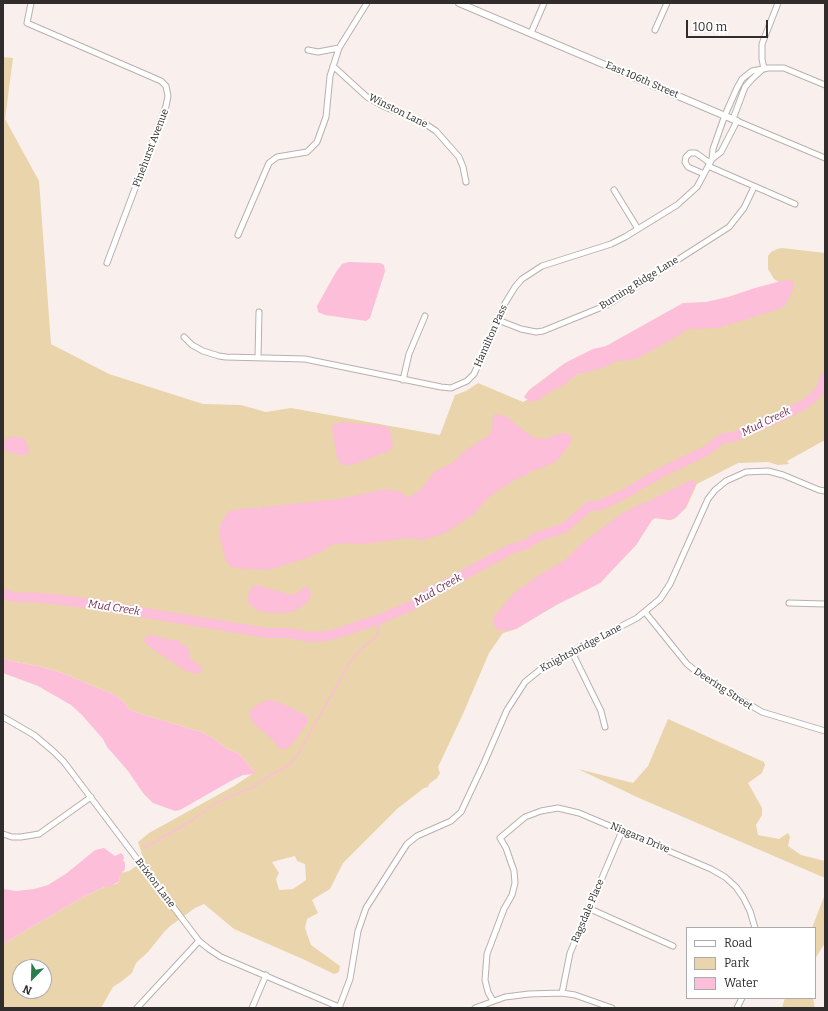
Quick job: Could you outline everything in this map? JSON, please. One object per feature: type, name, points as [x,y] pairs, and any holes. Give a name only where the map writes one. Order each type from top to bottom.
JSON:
[{"type":"street","name":"Pinehurst Avenue","points":[[31,3],[27,23],[161,81],[166,86],[168,96],[166,106],[107,263]]},
{"type":"street","points":[[238,235],[269,163],[277,157],[307,152],[317,142],[326,117],[328,88],[339,48],[367,3]]},
{"type":"street","name":"East 106th Street","points":[[459,3],[825,158]]},
{"type":"street","points":[[531,33],[544,3]]},
{"type":"street","points":[[655,30],[667,3]]},
{"type":"street","points":[[778,3],[762,44],[762,60],[764,69],[785,69],[825,85]]},
{"type":"street","points":[[308,50],[318,52],[339,48]]},
{"type":"street","name":"Winston Lane","points":[[333,66],[358,90],[376,103],[424,123],[430,127],[449,144],[459,156],[466,182]]},
{"type":"street","name":"Hamilton Pass","points":[[184,337],[192,345],[210,354],[226,357],[305,359],[441,388],[451,388],[467,381],[478,367],[506,301],[515,287],[531,273],[542,266],[611,244],[638,229],[684,199],[697,187],[710,162],[712,149],[725,115],[742,79],[752,71],[764,69]]},
{"type":"street","name":"Hamilton Pass","points":[[710,162],[721,152],[735,120],[745,87],[764,69]]},
{"type":"street","points":[[704,174],[688,167],[685,162],[686,157],[690,153],[696,153],[754,186],[795,204]]},
{"type":"street","name":"Burning Ridge Lane","points":[[498,320],[520,329],[536,332],[543,331],[607,305],[729,227],[744,208],[754,186]]},
{"type":"street","points":[[614,190],[638,229]]},
{"type":"street","points":[[258,357],[259,312]]},
{"type":"street","points":[[403,380],[409,354],[425,316]]},
{"type":"street","name":"Knightsbridge Lane","points":[[339,1008],[350,979],[358,931],[366,908],[407,844],[418,836],[451,821],[461,812],[507,710],[518,691],[529,678],[546,665],[624,625],[660,599],[670,584],[708,499],[715,490],[726,481],[746,472],[768,471],[825,491]]},
{"type":"street","points":[[789,602],[825,604]]},
{"type":"street","name":"Deering Street","points":[[644,612],[686,664],[703,677],[762,712],[825,731]]},
{"type":"street","points":[[572,652],[601,711],[605,727]]},
{"type":"street","name":"Brixton Lane","points":[[3,718],[29,732],[64,762],[198,941],[221,957],[266,975],[339,1008]]},
{"type":"street","points":[[3,834],[21,838],[39,834],[91,797]]},
{"type":"street","name":"Niagara Drive","points":[[493,1001],[488,992],[486,980],[487,954],[504,909],[512,895],[514,883],[514,870],[506,848],[500,838],[525,817],[541,811],[558,808],[579,813],[711,869],[725,877],[736,887],[750,911],[755,927]]},
{"type":"street","name":"Ragsdale Place","points":[[562,993],[570,952],[622,831]]},
{"type":"street","points":[[588,908],[674,946]]},
{"type":"street","points":[[137,1008],[198,941]]},
{"type":"street","points":[[252,1008],[266,975]]},
{"type":"street","points":[[475,1008],[505,997],[528,994],[562,993],[575,995],[612,1008]]},
{"type":"street","points":[[737,1008],[742,999]]},
{"type":"green space","points":[[3,57],[13,58],[5,119],[39,181],[51,344],[109,374],[203,404],[241,405],[266,412],[291,408],[440,435],[455,395],[466,391],[478,383],[523,402],[696,313],[785,286],[774,279],[768,269],[768,256],[771,252],[777,249],[782,248],[825,253],[825,440],[787,461],[789,464],[778,465],[768,462],[738,463],[697,484],[686,508],[674,519],[670,520],[655,518],[652,520],[636,545],[600,583],[556,605],[516,629],[503,633],[489,653],[438,767],[440,773],[437,778],[429,784],[428,787],[424,788],[397,809],[343,863],[330,889],[312,900],[318,913],[307,919],[305,928],[311,945],[340,966],[339,972],[334,974],[234,929],[204,904],[195,908],[164,932],[148,952],[136,963],[132,973],[113,987],[101,1008],[3,1008],[3,944],[81,898],[104,887],[116,884],[120,881],[119,877],[121,873],[129,871],[144,861],[138,842],[149,833],[234,786],[255,772],[238,753],[227,749],[213,738],[201,732],[135,712],[129,709],[123,701],[115,695],[62,673],[38,666],[10,661],[3,658]],"holes":[[[295,856],[297,861],[305,864],[306,880],[293,889],[279,890],[276,879],[279,873],[272,862]]]},
{"type":"green space","points":[[668,719],[764,762],[765,765],[762,773],[748,783],[762,808],[762,815],[756,825],[758,835],[779,839],[788,833],[790,837],[788,846],[801,855],[825,861],[825,878],[639,798],[578,769],[633,783],[648,766]]},
{"type":"green space","points":[[825,894],[825,943],[816,957],[816,927],[812,927]]},
{"type":"green space","points":[[785,999],[813,999],[815,1008],[782,1008]]},
{"type":"water","points":[[348,262],[380,263],[384,265],[385,271],[370,318],[366,321],[325,315],[318,312],[317,306],[336,272],[342,264]]},
{"type":"water","points":[[785,280],[792,280],[794,287],[785,306],[779,309],[718,328],[688,329],[636,359],[616,361],[605,367],[585,373],[579,373],[562,386],[546,394],[539,400],[530,402],[524,397],[529,390],[565,363],[593,349],[606,346],[683,303],[706,302]]},
{"type":"water","points":[[496,414],[510,418],[514,423],[534,438],[546,439],[558,434],[567,433],[572,438],[571,443],[555,462],[531,471],[527,475],[518,478],[500,489],[489,497],[474,514],[445,533],[424,540],[407,538],[364,544],[344,543],[331,545],[323,551],[304,559],[269,570],[235,568],[230,566],[226,561],[220,537],[220,526],[229,511],[246,508],[262,508],[263,504],[265,507],[339,499],[385,489],[401,492],[408,498],[421,489],[435,471],[449,465],[462,453],[482,439],[487,438],[492,430],[493,415]]},
{"type":"water","points":[[342,422],[385,426],[390,429],[393,447],[389,451],[352,465],[343,465],[337,458],[332,428],[333,425]]},
{"type":"water","points":[[14,436],[23,438],[29,449],[28,454],[19,455],[6,451],[3,447],[3,440]]},
{"type":"water","points":[[694,480],[696,483],[687,505],[677,517],[670,520],[655,518],[652,520],[636,545],[600,583],[556,605],[516,629],[499,631],[494,625],[493,619],[495,615],[514,593],[538,576],[565,560],[581,544],[621,514],[689,481]]},
{"type":"water","points":[[257,585],[288,594],[295,594],[305,587],[308,587],[311,595],[309,600],[297,610],[285,613],[269,613],[257,610],[248,603],[249,592],[252,587]]},
{"type":"water","points":[[152,635],[177,640],[189,649],[190,659],[202,667],[200,674],[184,670],[147,645],[144,640],[146,636]]},
{"type":"water","points":[[3,658],[62,673],[115,695],[123,701],[129,709],[135,712],[201,732],[213,738],[227,749],[238,753],[255,772],[254,774],[243,775],[229,782],[180,810],[175,811],[153,803],[143,793],[128,771],[107,747],[103,739],[81,714],[71,705],[38,686],[3,673]]},
{"type":"water","points":[[268,700],[276,701],[307,716],[307,724],[294,742],[285,750],[279,748],[273,740],[254,724],[249,715],[253,708]]},
{"type":"water","points":[[104,848],[115,856],[121,853],[123,855],[125,869],[119,877],[120,881],[81,898],[3,944],[3,889],[16,891],[34,889],[48,885],[67,873],[95,850]]},
{"type":"waterway","name":"Mud Creek","points":[[3,594],[14,597],[45,598],[85,603],[267,633],[288,633],[310,637],[328,636],[380,619],[413,605],[426,595],[511,549],[527,544],[537,537],[564,528],[590,506],[597,506],[624,494],[662,472],[708,450],[724,438],[734,437],[803,405],[814,397],[822,387],[825,377]]},
{"type":"waterway","points":[[144,848],[191,821],[216,803],[255,786],[267,777],[289,765],[297,756],[350,662],[360,650],[377,636],[380,619]]}]
